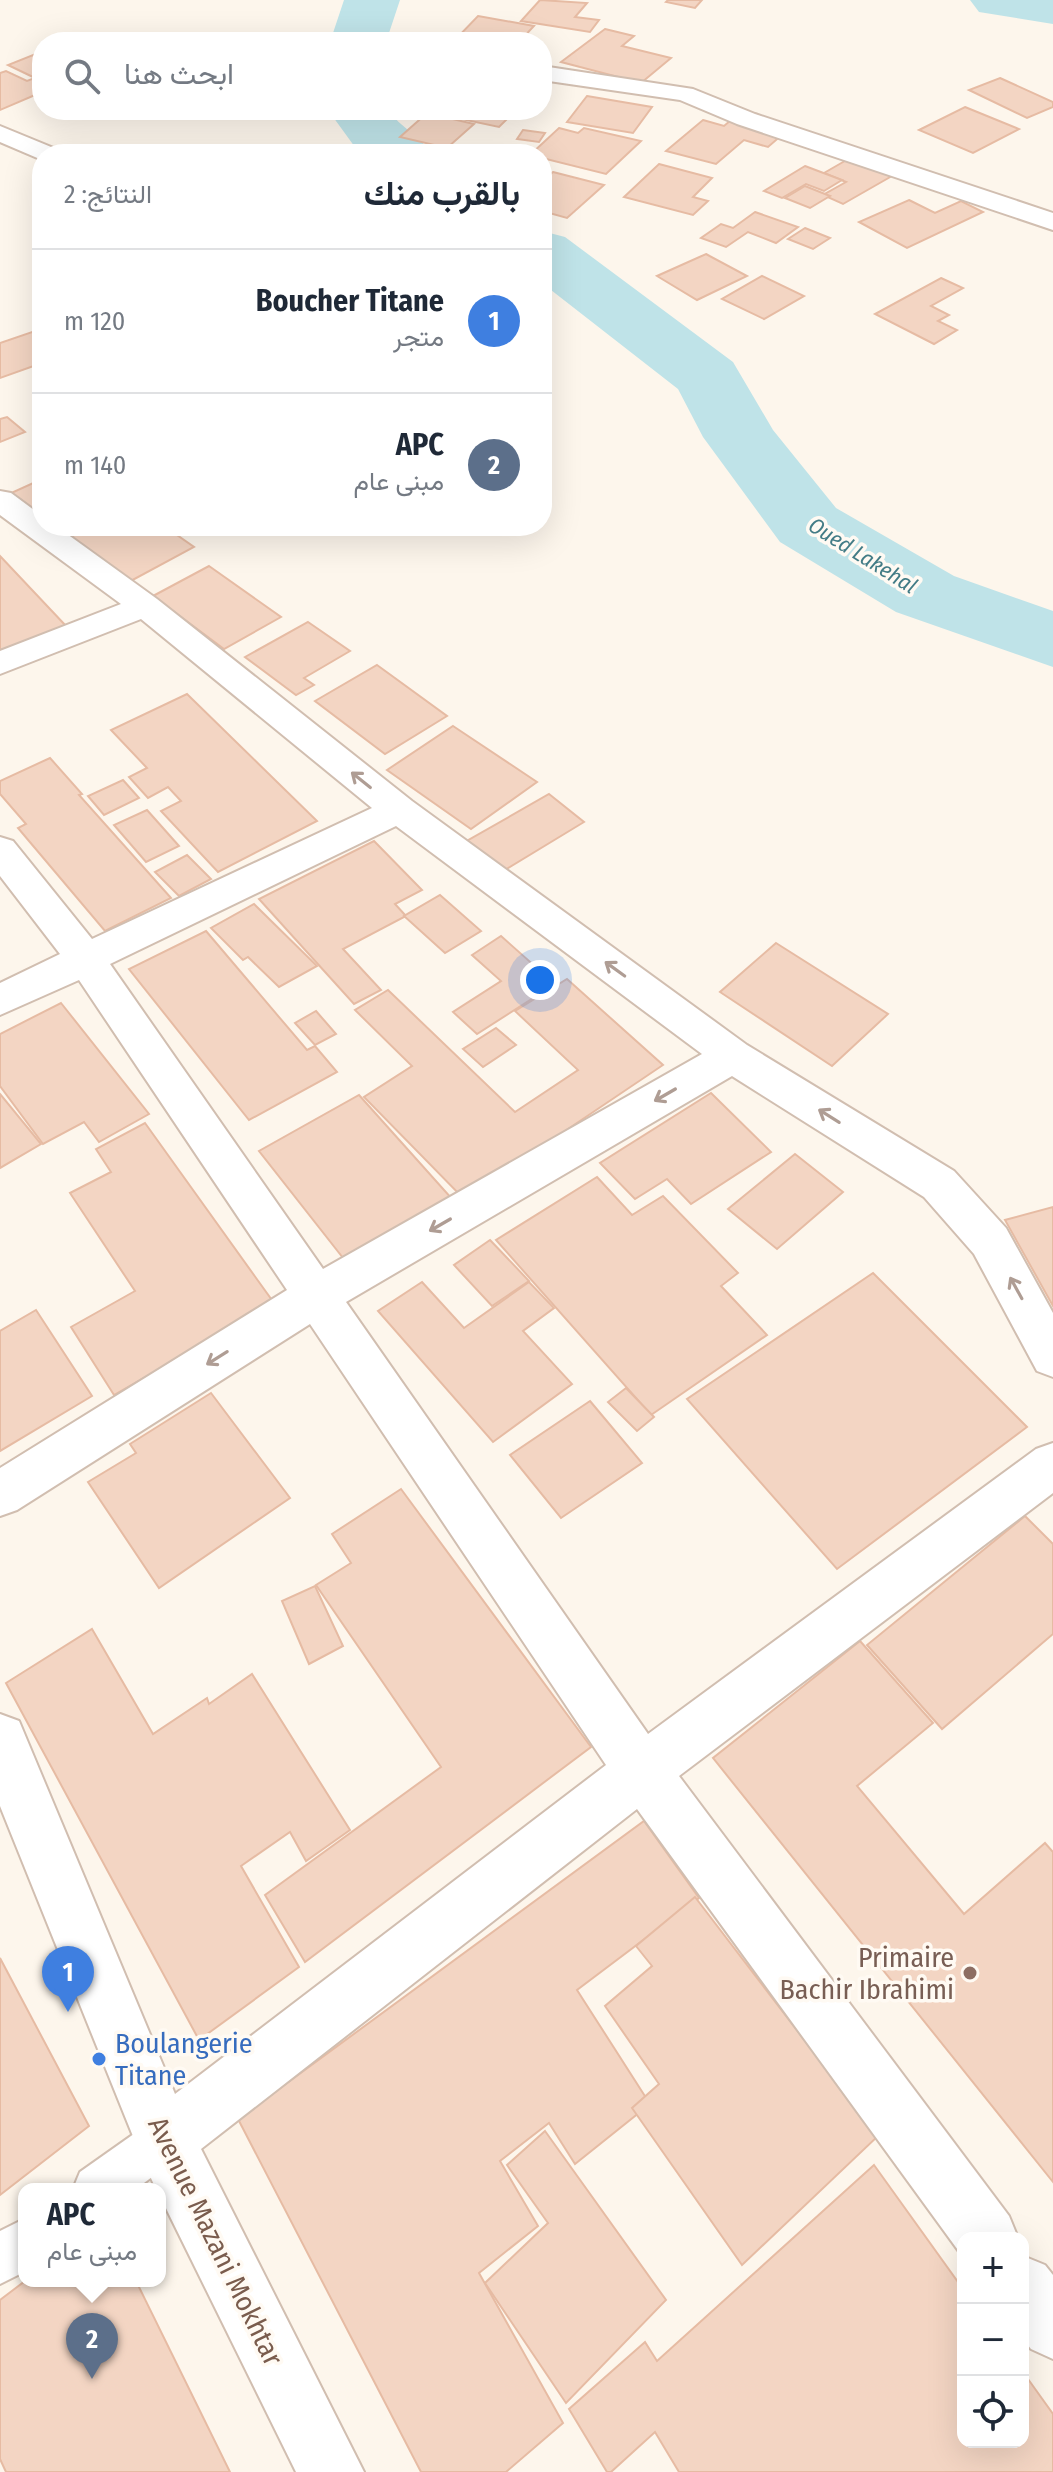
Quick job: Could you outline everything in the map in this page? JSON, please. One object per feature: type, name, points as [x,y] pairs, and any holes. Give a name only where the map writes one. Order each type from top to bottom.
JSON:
[{"type":"street","points":[[552,74],[685,94],[746,119],[1053,222]]},
{"type":"street","points":[[0,133],[32,147]]},
{"type":"street","points":[[0,500],[32,523]]},
{"type":"street","points":[[49,536],[145,606],[399,810],[733,1056],[939,1184],[990,1241],[1053,1357]]},
{"type":"street","points":[[0,663],[145,606]]},
{"type":"street","points":[[0,1000],[399,810]]},
{"type":"street","points":[[0,850],[85,958],[642,1771],[983,2232]]},
{"type":"street","points":[[0,1494],[318,1295],[733,1056]]},
{"type":"street","points":[[164,2140],[642,1771],[1053,1465]]},
{"type":"street","name":"Avenue Mazani Mokhtar","points":[[0,1740],[164,2140],[331,2472]]},
{"type":"street","points":[[1029,2295],[1053,2327]]},
{"type":"lane","points":[[105,2183],[164,2140]]},
{"type":"lane","points":[[0,2260],[18,2247]]},
{"type":"building","points":[[540,0],[587,3],[575,17],[599,20],[590,32],[521,21]]},
{"type":"building","points":[[702,0],[695,8],[666,2]]},
{"type":"building","points":[[478,16],[534,26],[528,32],[463,32]]},
{"type":"building","points":[[605,29],[634,36],[622,46],[671,58],[641,83],[561,62]]},
{"type":"building","points":[[32,55],[32,77],[8,65]]},
{"type":"building","points":[[6,71],[27,81],[32,79],[32,96],[0,110],[0,73]]},
{"type":"building","points":[[1000,78],[1053,102],[1053,107],[1027,118],[969,90]]},
{"type":"building","points":[[587,96],[652,107],[633,133],[567,122]]},
{"type":"building","points":[[965,107],[1019,129],[973,153],[919,130]]},
{"type":"building","points":[[419,120],[457,120],[474,124],[452,144],[430,144],[400,137]]},
{"type":"building","points":[[466,120],[506,120],[499,127]]},
{"type":"building","points":[[703,120],[724,126],[731,120],[783,134],[768,147],[744,140],[716,164],[666,151]]},
{"type":"building","points":[[559,128],[578,133],[584,128],[641,141],[606,174],[552,160],[552,144],[542,144]]},
{"type":"building","points":[[523,130],[545,133],[539,142],[517,139]]},
{"type":"building","points":[[850,158],[892,176],[843,204],[823,195],[846,182],[824,173]]},
{"type":"building","points":[[659,164],[712,178],[693,197],[708,201],[693,215],[624,197]]},
{"type":"building","points":[[805,166],[842,180],[824,191],[806,184],[782,198],[764,191]]},
{"type":"building","points":[[552,173],[604,185],[567,218],[552,214]]},
{"type":"building","points":[[805,186],[830,196],[810,208],[785,198]]},
{"type":"building","points":[[909,200],[935,213],[961,201],[983,212],[907,248],[859,222]]},
{"type":"building","points":[[755,212],[798,227],[776,243],[748,232],[726,247],[701,238],[721,224],[733,228]]},
{"type":"building","points":[[805,228],[830,238],[813,249],[788,239]]},
{"type":"building","points":[[706,254],[747,276],[697,300],[657,276]]},
{"type":"building","points":[[762,276],[804,296],[764,319],[722,299]]},
{"type":"building","points":[[941,278],[963,288],[931,306],[949,315],[938,321],[957,330],[934,344],[875,314]]},
{"type":"building","points":[[32,332],[32,367],[0,378],[0,343]]},
{"type":"building","points":[[7,417],[25,432],[0,442],[0,419]]},
{"type":"building","points":[[32,484],[32,513],[9,494]]},
{"type":"building","points":[[73,536],[178,536],[194,547],[127,583],[67,539]]},
{"type":"building","points":[[0,556],[66,626],[0,654]]},
{"type":"building","points":[[209,566],[281,617],[224,649],[153,596]]},
{"type":"building","points":[[308,622],[350,651],[304,678],[314,685],[296,695],[245,657]]},
{"type":"building","points":[[377,665],[447,716],[385,754],[315,701]]},
{"type":"building","points":[[187,694],[317,821],[218,872],[161,811],[181,801],[168,787],[148,798],[129,777],[147,768],[111,730]]},
{"type":"building","points":[[453,726],[537,782],[471,829],[387,770]]},
{"type":"building","points":[[50,758],[171,898],[105,931],[18,828],[26,824],[0,794],[0,781]]},
{"type":"building","points":[[123,780],[139,798],[104,815],[88,796]]},
{"type":"building","points":[[549,794],[584,822],[500,873],[465,842]]},
{"type":"building","points":[[147,810],[179,846],[146,862],[114,825]]},
{"type":"building","points":[[374,841],[422,890],[395,904],[406,916],[343,949],[381,990],[354,1004],[259,899]]},
{"type":"building","points":[[187,855],[211,879],[179,896],[155,872]]},
{"type":"building","points":[[440,895],[481,931],[445,953],[404,916]]},
{"type":"building","points":[[254,904],[317,966],[279,987],[248,957],[243,960],[211,928]]},
{"type":"building","points":[[206,931],[307,1050],[315,1046],[337,1072],[249,1120],[129,969]]},
{"type":"building","points":[[501,936],[555,984],[477,1034],[453,1012],[501,981],[472,955]]},
{"type":"building","points":[[776,943],[888,1014],[832,1066],[720,992]]},
{"type":"building","points":[[567,979],[663,1065],[464,1199],[364,1097],[412,1066],[355,1010],[388,990],[515,1112],[578,1070],[515,1011]]},
{"type":"building","points":[[61,1003],[149,1114],[99,1142],[84,1122],[43,1144],[0,1086],[0,1034]]},
{"type":"building","points":[[316,1011],[336,1034],[315,1045],[295,1023]]},
{"type":"building","points":[[496,1028],[516,1045],[483,1067],[463,1049]]},
{"type":"building","points":[[711,1093],[771,1152],[691,1204],[667,1179],[635,1199],[600,1163]]},
{"type":"building","points":[[0,1094],[41,1144],[0,1168]]},
{"type":"building","points":[[359,1095],[453,1200],[347,1263],[259,1151]]},
{"type":"building","points":[[145,1123],[274,1303],[114,1395],[71,1327],[135,1291],[70,1193],[111,1172],[96,1149]]},
{"type":"building","points":[[795,1154],[843,1192],[777,1249],[728,1209]]},
{"type":"building","points":[[597,1177],[632,1215],[663,1196],[738,1273],[721,1286],[767,1335],[651,1415],[496,1240]]},
{"type":"building","points":[[1053,1207],[1053,1306],[1005,1220]]},
{"type":"building","points":[[490,1240],[529,1281],[492,1306],[454,1265]]},
{"type":"building","points":[[873,1273],[1027,1427],[837,1569],[687,1399]]},
{"type":"building","points":[[422,1282],[464,1328],[529,1282],[554,1308],[523,1331],[572,1384],[493,1442],[378,1311]]},
{"type":"building","points":[[36,1310],[92,1396],[0,1451],[0,1331]]},
{"type":"building","points":[[626,1388],[654,1417],[637,1431],[608,1402]]},
{"type":"building","points":[[211,1393],[290,1498],[159,1588],[88,1482],[136,1453],[130,1444]]},
{"type":"building","points":[[590,1401],[642,1463],[561,1518],[510,1455]]},
{"type":"building","points":[[401,1489],[591,1747],[305,1962],[265,1895],[441,1767],[316,1585],[351,1563],[332,1534]]},
{"type":"building","points":[[1025,1516],[1053,1544],[1053,1634],[942,1729],[867,1645]]},
{"type":"building","points":[[315,1586],[343,1646],[309,1664],[282,1601]]},
{"type":"building","points":[[92,1629],[153,1734],[207,1698],[209,1704],[252,1674],[350,1830],[306,1861],[290,1832],[241,1866],[299,1967],[199,2040],[6,1683]]},
{"type":"building","points":[[860,1641],[933,1723],[857,1786],[964,1914],[1045,1843],[1053,1852],[1053,2182],[713,1758]]},
{"type":"building","points":[[644,1821],[699,1898],[577,1990],[650,2104],[575,2164],[549,2123],[500,2161],[538,2226],[479,2273],[563,2423],[506,2472],[421,2472],[238,2119]]},
{"type":"building","points":[[695,1897],[878,2136],[742,2265],[632,2108],[659,2084],[605,2006],[652,1966],[636,1946]]},
{"type":"building","points":[[0,1958],[89,2126],[0,2195]]},
{"type":"building","points":[[545,2131],[666,2300],[566,2403],[485,2283],[548,2223],[507,2165]]},
{"type":"building","points":[[874,2165],[957,2281],[957,2448],[1029,2448],[1029,2380],[1053,2414],[1053,2472],[679,2472],[655,2432],[611,2472],[607,2472],[569,2409],[645,2342],[657,2361]]},
{"type":"building","points":[[18,2286],[139,2287],[230,2472],[6,2472],[0,2459],[0,2300]]},
{"type":"waterway","name":"Oued Lakehal","points":[[361,32],[372,0]]},
{"type":"waterway","points":[[998,0],[1053,7]]},
{"type":"waterway","name":"Oued Lakehal","points":[[365,120],[377,138],[386,144]]},
{"type":"waterway","name":"Oued Lakehal","points":[[552,259],[708,377],[740,437],[808,525],[925,594],[1053,640]]},
{"type":"place","name":"Primaire Bachir Ibrahimi","points":[[970,1973]]},
{"type":"place","name":"Boucher Titane","points":[[68,2012]]},
{"type":"place","name":"Boulangerie Titane","points":[[99,2059]]},
{"type":"place","name":"APC","points":[[92,2379]]}]
